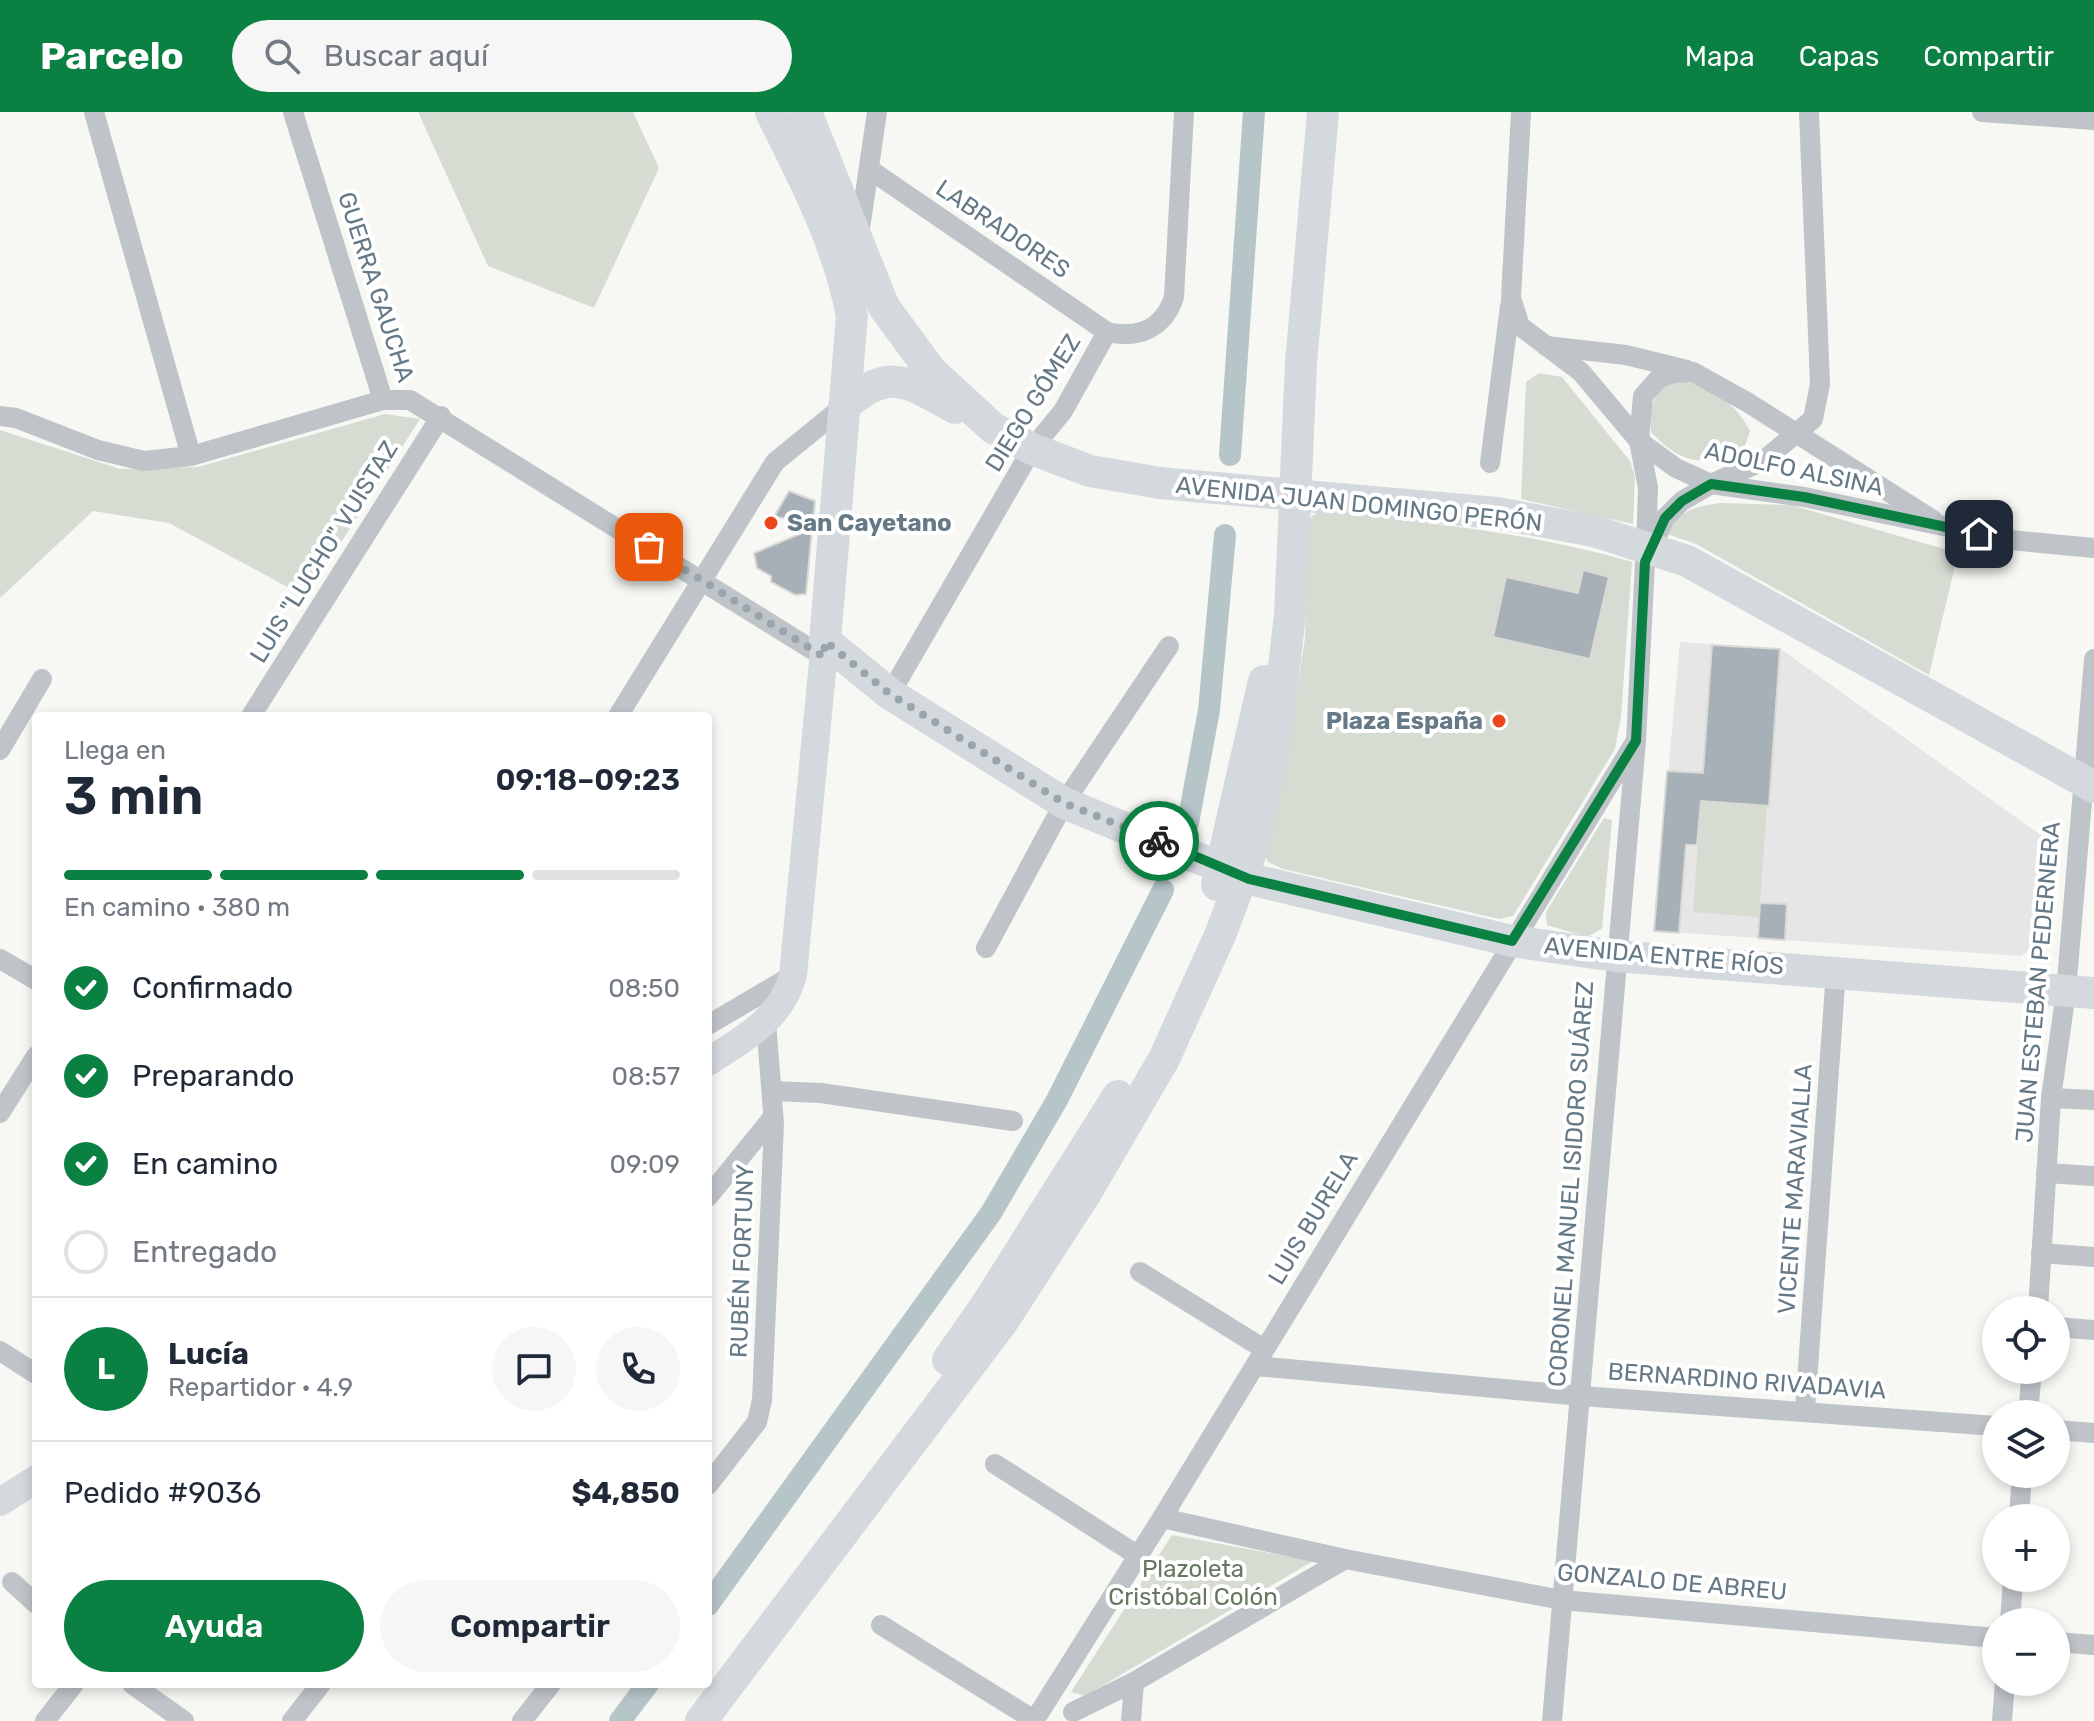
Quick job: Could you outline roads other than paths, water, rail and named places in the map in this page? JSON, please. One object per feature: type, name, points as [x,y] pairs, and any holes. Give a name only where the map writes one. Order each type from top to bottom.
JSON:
[{"type":"main road","points":[[712,1059],[766,1022],[788,995],[793,975],[825,649],[852,316],[843,269],[822,216],[771,112]]},
{"type":"main road","name":"AVENIDA JUAN DOMINGO PERÓN","points":[[806,112],[884,307],[916,352],[993,428],[1032,449],[1090,471],[1146,481],[1497,513],[1594,531],[1687,561],[2089,775]]},
{"type":"main road","points":[[712,1682],[985,1307],[1140,1062],[1212,903],[1232,871],[1252,850],[1276,737],[1290,615],[1285,493],[1291,368],[1313,112]]},
{"type":"main road","points":[[1285,493],[1301,363],[1323,112]]},
{"type":"main road","points":[[845,405],[871,384],[901,382],[993,428]]},
{"type":"main road","name":"AVENIDA ENTRE RÍOS","points":[[825,649],[890,694],[1064,803],[1232,871],[1512,941],[1615,956],[1836,971],[2080,993]]},
{"type":"main road","points":[[710,1715],[1003,1321],[1079,1204],[1164,1059],[1201,982],[1232,871]]},
{"type":"main road","points":[[0,1502],[32,1482]]},
{"type":"main road","points":[[684,1721],[708,1688]]},
{"type":"street","points":[[94,112],[191,456]]},
{"type":"street","name":"GUERRA GAUCHA","points":[[293,112],[383,400],[410,400],[441,416],[702,579],[825,649]]},
{"type":"street","points":[[857,243],[877,112]]},
{"type":"street","name":"DIEGO GÓMEZ","points":[[890,694],[1032,449],[1063,411],[1107,332],[1122,336],[1153,329],[1168,315],[1174,297],[1184,112]]},
{"type":"street","points":[[1490,463],[1511,298],[1521,112]]},
{"type":"street","name":"CORONEL MANUEL ISIDORO SUÁREZ","points":[[1552,1721],[1615,956],[1636,741],[1645,562],[1665,518],[1682,501],[1711,484],[1746,471],[1813,419],[1820,384],[1809,112]]},
{"type":"street","points":[[1982,112],[2094,120]]},
{"type":"street","name":"LABRADORES","points":[[869,169],[1107,332]]},
{"type":"street","points":[[1511,298],[1520,326],[1542,345]]},
{"type":"street","name":"ADOLFO ALSINA","points":[[1542,345],[1626,355],[1693,372],[1798,433],[1947,529]]},
{"type":"street","name":"ADOLFO ALSINA","points":[[1542,345],[1581,372],[1639,441],[1676,468],[1711,484],[1804,497],[2010,540],[2094,548]]},
{"type":"street","name":"ADOLFO ALSINA","points":[[1645,562],[1648,488],[1639,441],[1643,396],[1658,379],[1673,373],[1693,372]]},
{"type":"street","points":[[0,416],[16,418],[98,450],[144,461],[191,456],[383,400]]},
{"type":"street","points":[[620,712],[775,462],[845,405]]},
{"type":"street","name":"LUIS \"LUCHO\" VUISTAZ","points":[[254,712],[441,416]]},
{"type":"street","points":[[986,948],[1064,803],[1169,646]]},
{"type":"street","name":"JUAN ESTEBAN PEDERNERA","points":[[2039,1296],[2051,1098],[2080,993],[2094,659]]},
{"type":"street","points":[[0,750],[42,679]]},
{"type":"street","name":"LUIS BURELA","points":[[1034,1720],[1162,1518],[1636,741]]},
{"type":"street","points":[[0,959],[32,978]]},
{"type":"street","name":"VICENTE MARAVIALLA","points":[[1805,1410],[1836,971]]},
{"type":"street","points":[[712,1023],[793,975]]},
{"type":"street","name":"RUBÉN FORTUNY","points":[[712,1480],[757,1422],[762,1400],[773,1117],[766,1022]]},
{"type":"street","points":[[0,1113],[32,1062]]},
{"type":"street","points":[[772,1091],[821,1093],[1013,1121]]},
{"type":"street","points":[[2051,1098],[2094,1100]]},
{"type":"street","points":[[712,1192],[773,1117]]},
{"type":"street","points":[[2046,1173],[2094,1176]]},
{"type":"street","points":[[2041,1253],[2094,1257]]},
{"type":"street","name":"BERNARDINO RIVADAVIA","points":[[1140,1272],[1260,1357],[1581,1396],[1982,1425]]},
{"type":"street","points":[[2070,1328],[2094,1330]]},
{"type":"street","points":[[0,1351],[32,1371]]},
{"type":"street","points":[[2070,1431],[2094,1433]]},
{"type":"street","points":[[995,1464],[1137,1555]]},
{"type":"street","name":"GONZALO DE ABREU","points":[[1162,1518],[1345,1559],[1562,1600],[1982,1637]]},
{"type":"street","points":[[1047,1700],[1081,1717],[1134,1682],[1345,1559]]},
{"type":"street","points":[[12,1582],[32,1600]]},
{"type":"street","points":[[881,1625],[1034,1720]]},
{"type":"street","points":[[2070,1643],[2094,1645]]},
{"type":"street","points":[[1131,1721],[1134,1682]]},
{"type":"street","points":[[45,1721],[71,1688]]},
{"type":"street","points":[[138,1688],[184,1721]]},
{"type":"street","points":[[292,1721],[318,1688]]},
{"type":"street","points":[[522,1721],[548,1688]]},
{"type":"street","points":[[2002,1721],[2004,1696]]},
{"type":"waterway","points":[[1230,455],[1254,112]]},
{"type":"waterway","points":[[1188,823],[1209,710],[1225,535]]},
{"type":"waterway","points":[[712,1599],[991,1213],[1057,1100],[1163,890]]},
{"type":"waterway","points":[[620,1721],[645,1688]]},
{"type":"place","name":"San Cayetano","points":[[771,523]]},
{"type":"place","name":"Plaza España","points":[[1499,721]]},
{"type":"park label","name":"Plazoleta Cristóbal Colón","points":[[1193,1583]]}]
